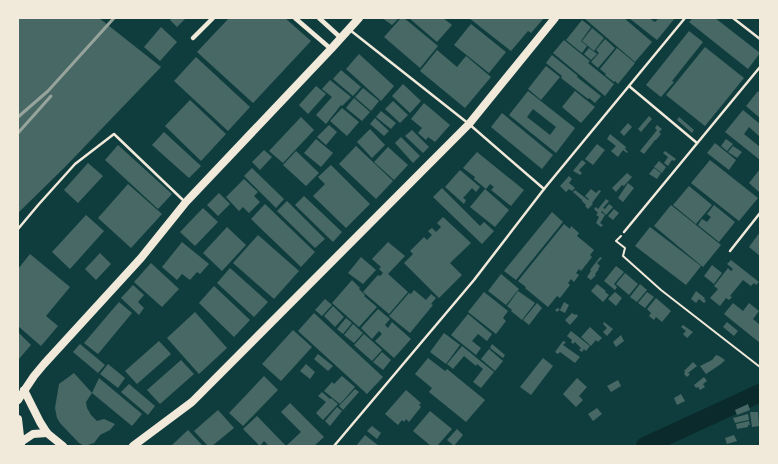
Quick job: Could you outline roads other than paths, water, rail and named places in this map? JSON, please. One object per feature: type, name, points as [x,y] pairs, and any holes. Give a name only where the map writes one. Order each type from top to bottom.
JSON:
[{"type":"highway","points":[[18,400],[21,390],[141,258],[186,202],[359,18]]},
{"type":"highway","points":[[133,446],[192,402],[469,124],[555,18]]},
{"type":"highway","points":[[21,390],[47,433],[63,446]]},
{"type":"highway","points":[[18,419],[21,444]]},
{"type":"highway","points":[[21,444],[33,434],[47,433]]},
{"type":"street","points":[[194,38],[213,18]]},
{"type":"street","points":[[295,18],[331,49]]},
{"type":"street","points":[[319,18],[341,38]]},
{"type":"lane","points":[[334,446],[474,280],[544,189],[685,18]]},
{"type":"lane","points":[[733,18],[760,39]]},
{"type":"lane","points":[[349,29],[469,124],[544,189]]},
{"type":"lane","points":[[624,232],[760,67]]},
{"type":"lane","points":[[629,86],[697,143]]},
{"type":"lane","points":[[18,229],[75,164],[114,134],[186,202]]},
{"type":"lane","points":[[730,251],[760,214]]},
{"type":"waterway","points":[[645,446],[760,393]]},
{"type":"railway","points":[[18,117],[48,91],[114,18]]},
{"type":"railway","points":[[18,133],[51,96]]}]
